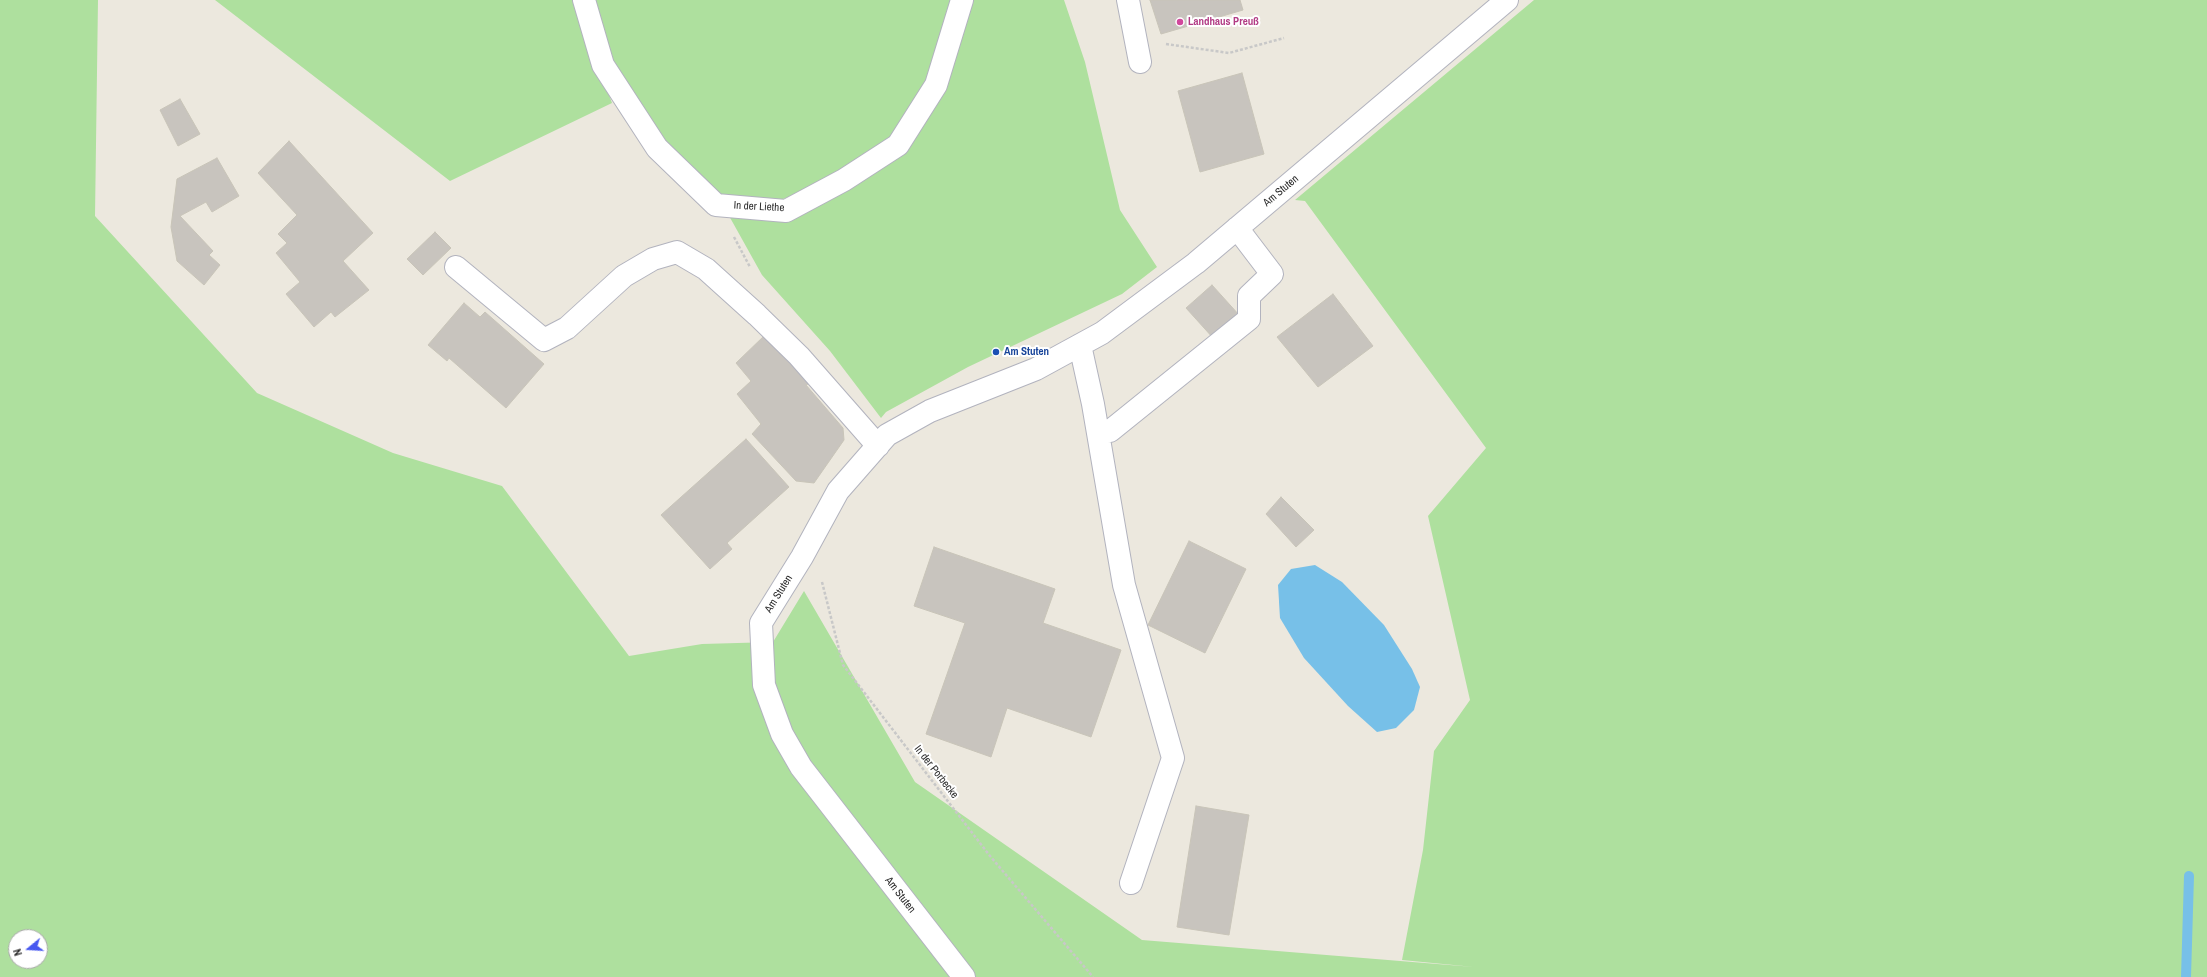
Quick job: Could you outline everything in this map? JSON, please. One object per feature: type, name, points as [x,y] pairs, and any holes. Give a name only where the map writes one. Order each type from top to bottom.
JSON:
[{"type":"street","name":"In der Liethe","points":[[584,0],[603,65],[657,148],[716,205],[786,211],[844,180],[898,145],[936,85],[962,0]]},
{"type":"street","points":[[1128,0],[1140,62]]},
{"type":"street","name":"Am Stuten","points":[[964,977],[801,767],[782,734],[764,685],[761,622],[802,557],[838,491],[887,435],[930,411],[1036,369],[1102,333],[1196,263],[1496,5]]},
{"type":"street","points":[[1098,432],[1110,431],[1249,319],[1249,296],[1272,274],[1237,228]]},
{"type":"street","points":[[456,267],[544,340],[567,328],[624,276],[653,259],[677,252],[706,269],[758,315],[799,356],[878,446]]},
{"type":"street","points":[[1080,345],[1098,432],[1126,591],[1172,758],[1131,884]]},
{"type":"path","points":[[1136,39],[1229,53],[1284,38]]},
{"type":"path","name":"In der Porbecke","points":[[802,557],[824,585],[843,665],[990,856],[1093,977]]},
{"type":"green space","points":[[0,0],[98,0],[95,216],[257,393],[393,453],[502,486],[629,656],[702,644],[773,642],[804,591],[915,782],[1142,940],[1474,967],[1402,960],[1423,850],[1434,751],[1470,700],[1428,516],[1486,448],[1305,201],[1295,200],[1534,0],[2207,0],[2207,977],[0,977]]},
{"type":"green space","points":[[215,0],[578,0],[599,68],[612,103],[450,181]]},
{"type":"green space","points":[[592,0],[954,0],[926,82],[895,137],[842,175],[783,199],[737,198],[712,192],[661,145],[614,67]]},
{"type":"green space","points":[[971,0],[1064,0],[1085,62],[1120,210],[1157,267],[1122,294],[968,367],[886,412],[881,418],[830,351],[762,275],[728,214],[786,218],[900,154]]},
{"type":"water","points":[[1315,565],[1342,582],[1384,625],[1412,669],[1420,687],[1414,710],[1396,728],[1377,732],[1348,706],[1304,658],[1280,618],[1278,585],[1291,569]]},
{"type":"building","name":"Landhaus Preuß","points":[[1150,0],[1240,0],[1243,10],[1161,34]]},
{"type":"building","points":[[1242,73],[1264,154],[1200,172],[1178,91]]},
{"type":"building","points":[[180,99],[200,134],[178,146],[160,110]]},
{"type":"building","points":[[289,141],[373,233],[343,261],[369,290],[335,317],[331,312],[314,327],[286,294],[300,282],[276,253],[287,243],[278,234],[297,215],[258,173]]},
{"type":"building","points":[[217,158],[239,196],[212,212],[206,202],[180,216],[213,251],[209,255],[220,265],[204,285],[177,261],[171,227],[177,179]]},
{"type":"building","points":[[435,232],[451,248],[423,275],[407,259]]},
{"type":"building","points":[[1212,285],[1240,316],[1214,339],[1186,308]]},
{"type":"building","points":[[1333,294],[1373,346],[1318,387],[1277,337]]},
{"type":"building","points":[[464,303],[480,317],[485,312],[544,364],[506,408],[449,358],[447,361],[428,345]]},
{"type":"building","points":[[765,335],[812,382],[806,385],[843,428],[844,440],[814,483],[796,481],[752,434],[761,424],[737,394],[751,381],[736,363]]},
{"type":"building","points":[[746,439],[789,487],[727,543],[732,549],[710,569],[661,515]]},
{"type":"building","points":[[1281,497],[1314,530],[1296,547],[1266,514]]},
{"type":"building","points":[[1189,541],[1246,569],[1205,653],[1148,625]]},
{"type":"building","points":[[934,547],[1055,589],[1043,623],[1121,650],[1091,737],[1007,708],[991,757],[926,734],[965,623],[914,606]]},
{"type":"building","points":[[1196,806],[1249,815],[1229,935],[1177,927]]},
{"type":"waterway","points":[[2186,977],[2189,876]]},
{"type":"place","name":"Landhaus Preuß","points":[[1180,22]]},
{"type":"place","name":"Am Stuten","points":[[996,352]]}]
